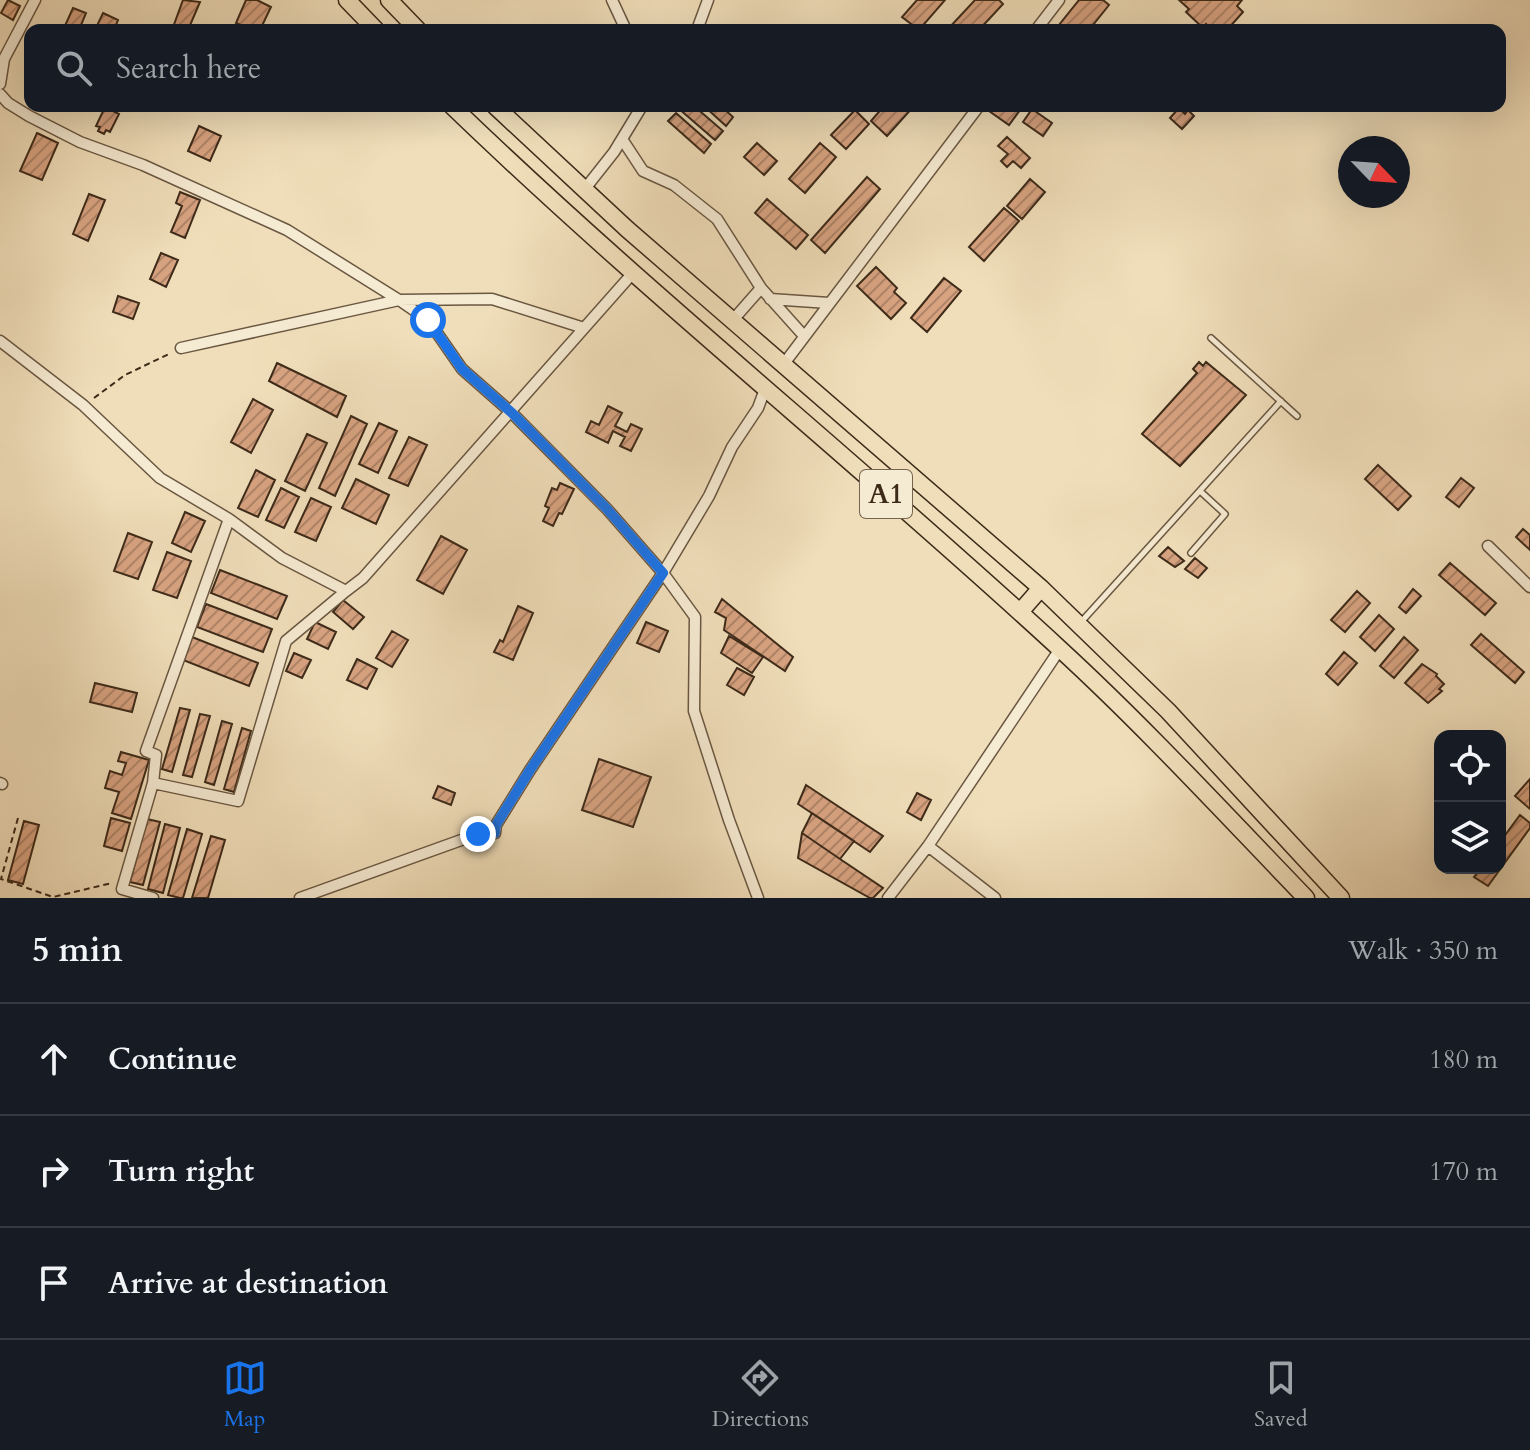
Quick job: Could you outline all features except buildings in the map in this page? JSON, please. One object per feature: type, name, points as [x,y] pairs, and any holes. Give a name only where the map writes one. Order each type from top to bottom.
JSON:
[{"type":"highway","points":[[347,0],[370,24]]},
{"type":"highway","points":[[389,0],[412,24]]},
{"type":"highway","name":"A1","points":[[458,112],[632,274],[1060,649],[1147,732],[1306,898]]},
{"type":"highway","name":"A1","points":[[501,112],[729,319],[1041,588],[1168,711],[1341,898]]},
{"type":"highway","points":[[706,339],[729,319]]},
{"type":"highway","points":[[1020,612],[1041,588]]},
{"type":"street","points":[[0,84],[4,59],[35,0]]},
{"type":"street","points":[[612,0],[623,24]]},
{"type":"street","points":[[699,24],[708,0]]},
{"type":"street","points":[[1041,24],[1059,0]]},
{"type":"street","points":[[0,94],[29,116],[80,142],[143,165],[287,230],[399,300],[428,320],[462,369],[510,411],[607,509],[663,573],[695,617],[694,711],[758,898]]},
{"type":"street","points":[[584,190],[638,112]]},
{"type":"street","points":[[783,365],[974,112]]},
{"type":"street","points":[[622,139],[643,171],[674,185],[717,219],[761,288],[804,336]]},
{"type":"street","points":[[153,783],[238,801],[286,641],[363,578],[632,274]]},
{"type":"street","points":[[729,319],[761,288]]},
{"type":"street","points":[[181,348],[399,300],[492,299],[584,328]]},
{"type":"street","points":[[770,299],[829,303]]},
{"type":"street","points":[[0,341],[83,405],[160,478],[229,519],[282,558],[346,591]]},
{"type":"street","points":[[300,898],[478,834],[495,833],[496,825],[530,770],[663,573],[709,496],[732,447],[758,408],[765,389]]},
{"type":"street","points":[[153,898],[122,889],[153,783],[156,755],[146,751],[229,519]]},
{"type":"street","points":[[1488,546],[1530,587]]},
{"type":"street","points":[[888,898],[928,846],[1060,649]]},
{"type":"street","points":[[928,846],[995,898]]},
{"type":"lane","points":[[1211,338],[1297,416]]},
{"type":"lane","points":[[1079,625],[1281,401]]},
{"type":"lane","points":[[1191,553],[1225,514],[1200,491]]},
{"type":"path","points":[[83,405],[125,375],[181,348]]},
{"type":"path","points":[[18,818],[1,879],[53,897],[125,880]]},
{"type":"route","points":[[428,320],[462,369],[512,413],[607,509],[663,573],[530,770],[496,825],[495,833],[478,834]]}]
